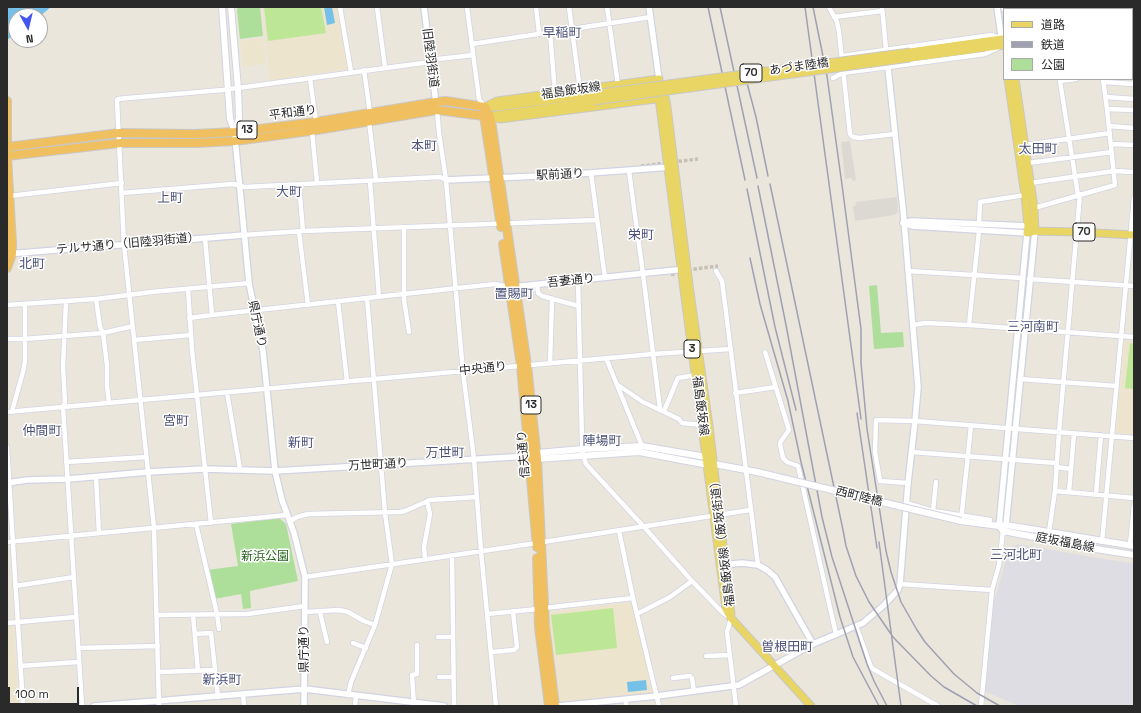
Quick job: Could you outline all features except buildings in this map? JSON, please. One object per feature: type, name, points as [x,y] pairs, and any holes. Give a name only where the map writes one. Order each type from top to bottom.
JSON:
[{"type":"highway","points":[[7,101],[10,254],[7,268]]},
{"type":"highway","name":"平和通り","points":[[7,147],[119,133],[194,134],[235,132],[369,117],[436,106],[446,101],[485,107]]},
{"type":"highway","name":"平和通り","points":[[436,106],[487,116]]},
{"type":"highway","name":"信夫通り","points":[[485,107],[497,178],[524,365],[535,456],[540,543],[541,608],[549,706]]},
{"type":"highway","name":"平和通り","points":[[7,156],[120,143],[196,143],[235,141],[312,131],[369,117]]},
{"type":"highway","name":"信夫通り","points":[[541,608],[555,706]]},
{"type":"main road","name":"県庁通り","points":[[222,7],[230,119],[235,132]]},
{"type":"main road","name":"県庁通り","points":[[231,7],[239,118],[235,132]]},
{"type":"main road","name":"あづま陸橋","points":[[593,97],[1003,44]]},
{"type":"main road","name":"福島飯坂線","points":[[485,107],[497,101],[659,79],[711,465]]},
{"type":"main road","points":[[1008,80],[1025,195],[1028,226],[1027,233]]},
{"type":"main road","points":[[1015,80],[1034,208],[1035,231]]},
{"type":"main road","name":"70","points":[[485,107],[593,97]]},
{"type":"main road","name":"70","points":[[487,116],[593,97]]},
{"type":"main road","name":"福島飯坂線","points":[[487,116],[500,119],[662,98]]},
{"type":"main road","name":"70","points":[[1027,233],[1035,231],[1132,235]]},
{"type":"main road","name":"福島飯坂線","points":[[696,350],[696,375],[706,457],[711,465]]},
{"type":"main road","points":[[535,456],[642,446],[706,457]]},
{"type":"main road","name":"西町陸橋","points":[[583,452],[639,452],[746,470],[961,518]]},
{"type":"main road","name":"福島飯坂線（飯坂街道）","points":[[711,465],[731,618],[811,706]]},
{"type":"main road","name":"庭坂福島線","points":[[961,518],[1102,550],[1134,555]]},
{"type":"main road","name":"庭坂福島線","points":[[1003,527],[1049,532],[1132,546]]},
{"type":"street","points":[[340,7],[351,72]]},
{"type":"street","points":[[377,7],[385,67]]},
{"type":"street","name":"旧陸羽街道","points":[[424,7],[436,106]]},
{"type":"street","points":[[467,7],[479,99],[485,107]]},
{"type":"street","points":[[536,7],[539,33]]},
{"type":"street","points":[[569,7],[580,90]]},
{"type":"street","points":[[607,7],[618,85]]},
{"type":"street","points":[[649,7],[659,79]]},
{"type":"street","points":[[829,7],[839,32],[851,136],[859,138],[895,134]]},
{"type":"street","points":[[997,7],[1003,44]]},
{"type":"street","points":[[559,706],[571,706],[734,687],[740,685],[812,644],[863,623],[895,594],[900,584],[906,503],[918,387],[882,9],[834,17]]},
{"type":"street","points":[[472,44],[651,17]]},
{"type":"street","points":[[550,32],[555,93]]},
{"type":"street","points":[[842,56],[992,35],[1003,44]]},
{"type":"street","points":[[833,78],[843,73],[984,54],[1003,44]]},
{"type":"street","points":[[159,703],[154,528],[124,245],[120,143],[116,102],[118,99],[228,90],[473,55]]},
{"type":"street","points":[[364,70],[376,180]]},
{"type":"street","points":[[310,78],[316,122]]},
{"type":"street","points":[[1049,532],[1055,491],[1079,194],[1060,81],[1068,80]]},
{"type":"street","points":[[1034,208],[1115,185],[1103,80],[1134,84]]},
{"type":"street","points":[[1106,97],[1134,99]]},
{"type":"street","points":[[436,106],[438,133],[446,180],[464,372],[474,459],[496,706]]},
{"type":"street","points":[[1107,109],[1134,110]]},
{"type":"street","points":[[1109,126],[1134,128]]},
{"type":"street","points":[[312,131],[317,183]]},
{"type":"street","name":"県庁通り","points":[[235,132],[249,283],[263,351],[275,471],[305,577],[304,706]]},
{"type":"street","points":[[1025,145],[1110,132]]},
{"type":"street","points":[[1111,144],[1134,145]]},
{"type":"street","points":[[1028,163],[1112,152]]},
{"type":"street","name":"駅前通り","points":[[446,180],[671,168]]},
{"type":"street","points":[[628,170],[662,410]]},
{"type":"street","points":[[1030,183],[1114,171],[1134,172]]},
{"type":"street","points":[[591,173],[605,278]]},
{"type":"street","points":[[122,193],[233,184],[245,187],[440,177],[446,180]]},
{"type":"street","points":[[370,181],[378,297]]},
{"type":"street","points":[[9,196],[122,183]]},
{"type":"street","points":[[299,184],[301,231],[308,305]]},
{"type":"street","points":[[979,224],[980,202],[1025,195]]},
{"type":"street","points":[[1102,542],[1116,386],[1132,235],[1134,198]]},
{"type":"street","points":[[244,235],[301,231],[597,220]]},
{"type":"street","points":[[903,223],[912,221],[1028,226],[1035,231],[1029,278],[1013,460],[999,565],[992,590],[981,706]]},
{"type":"street","points":[[903,223],[912,226],[1027,233],[1008,429],[1003,527]]},
{"type":"street","points":[[404,227],[404,294],[409,332]]},
{"type":"street","points":[[969,325],[979,231]]},
{"type":"street","name":"テルサ通り（旧陸羽街道）","points":[[10,254],[244,235]]},
{"type":"street","points":[[205,238],[212,315]]},
{"type":"street","name":"吾妻通り","points":[[189,318],[495,284],[512,287],[684,269]]},
{"type":"street","points":[[716,271],[722,281],[758,565]]},
{"type":"street","points":[[908,271],[1022,278]]},
{"type":"street","points":[[1029,278],[1134,286]]},
{"type":"street","points":[[578,280],[583,452],[587,466],[692,581],[723,613],[731,618],[727,632],[736,706]]},
{"type":"street","points":[[7,305],[66,302],[249,283]]},
{"type":"street","points":[[537,284],[538,293],[542,296],[579,306]]},
{"type":"street","points":[[188,289],[190,335],[211,523]]},
{"type":"street","points":[[348,695],[351,682],[375,625],[392,564],[385,513],[367,298]]},
{"type":"street","points":[[550,363],[552,298]]},
{"type":"street","points":[[96,299],[108,365],[107,386],[109,402]]},
{"type":"street","points":[[338,301],[347,381]]},
{"type":"street","points":[[66,302],[66,336],[63,366],[65,403],[63,406],[72,536],[78,662],[82,706]]},
{"type":"street","points":[[9,412],[23,372],[25,361],[25,304]]},
{"type":"street","points":[[913,325],[925,323],[969,325],[1134,337]]},
{"type":"street","points":[[7,339],[103,333],[132,326]]},
{"type":"street","points":[[134,340],[190,335]]},
{"type":"street","name":"中央通り","points":[[9,412],[140,399],[464,372],[580,360],[696,350],[730,349]]},
{"type":"street","points":[[765,352],[789,430],[780,444],[783,458],[787,462],[798,466],[836,634]]},
{"type":"street","points":[[606,358],[642,446]]},
{"type":"street","points":[[662,410],[678,378],[696,375]]},
{"type":"street","points":[[1020,380],[1116,386]]},
{"type":"street","points":[[618,385],[643,402],[679,419],[682,423],[702,425]]},
{"type":"street","points":[[735,393],[776,387]]},
{"type":"street","points":[[227,392],[240,469]]},
{"type":"street","points":[[908,484],[880,481],[875,452],[876,420],[915,421],[1134,438]]},
{"type":"street","points":[[961,518],[970,426]]},
{"type":"street","points":[[1069,492],[1074,434]]},
{"type":"street","points":[[1096,494],[1102,435]]},
{"type":"street","points":[[7,447],[9,541],[15,586],[23,706]]},
{"type":"street","points":[[912,452],[1006,459],[1056,465],[1071,469]]},
{"type":"street","name":"万世町通り","points":[[8,483],[26,480],[68,479],[204,469],[275,471],[535,456]]},
{"type":"street","points":[[66,462],[147,457]]},
{"type":"street","points":[[96,477],[99,533]]},
{"type":"street","points":[[933,511],[936,482]]},
{"type":"street","points":[[1055,491],[1134,498]]},
{"type":"street","points":[[290,521],[296,517],[308,514],[405,512],[427,501],[477,496]]},
{"type":"street","points":[[425,559],[424,547],[430,514],[427,501]]},
{"type":"street","points":[[906,503],[961,518],[990,520]]},
{"type":"street","points":[[1132,546],[1134,506]]},
{"type":"street","points":[[305,577],[540,543],[750,510]]},
{"type":"street","points":[[9,541],[287,515]]},
{"type":"street","points":[[196,524],[217,614],[219,629]]},
{"type":"street","points":[[619,531],[636,614],[659,706]]},
{"type":"street","points":[[452,555],[454,706]]},
{"type":"street","points":[[723,565],[742,563],[758,565],[775,577],[812,644]]},
{"type":"street","points":[[15,586],[74,577]]},
{"type":"street","points":[[636,614],[670,597],[692,581]]},
{"type":"street","points":[[900,584],[992,590]]},
{"type":"street","points":[[487,614],[633,598]]},
{"type":"street","points":[[157,615],[248,614],[305,609],[320,612],[339,610],[348,612],[375,625]]},
{"type":"street","points":[[320,612],[327,642]]},
{"type":"street","points":[[491,652],[514,650],[517,647],[513,612]]},
{"type":"street","points":[[193,615],[198,671]]},
{"type":"street","points":[[7,623],[76,618]]},
{"type":"street","points":[[856,626],[873,670],[938,706]]},
{"type":"street","points":[[195,634],[211,633],[218,697]]},
{"type":"street","points":[[438,637],[453,637]]},
{"type":"street","points":[[353,643],[366,648]]},
{"type":"street","points":[[413,704],[412,675],[417,674],[418,645]]},
{"type":"street","points":[[78,648],[158,646]]},
{"type":"street","points":[[706,656],[730,655]]},
{"type":"street","points":[[20,666],[78,662]]},
{"type":"street","points":[[159,672],[215,670]]},
{"type":"street","points":[[673,678],[690,676],[692,678],[694,691]]},
{"type":"street","points":[[439,677],[453,677]]},
{"type":"street","points":[[94,706],[159,703],[305,689],[413,704],[441,706]]},
{"type":"street","points":[[243,694],[244,706]]},
{"type":"street","points":[[355,706],[356,696]]},
{"type":"street","points":[[626,699],[626,706]]},
{"type":"shaded area","points":[[262,7],[337,7],[347,69],[270,80]]},
{"type":"shaded area","points":[[263,38],[266,64],[243,67],[240,41]]},
{"type":"shaded area","points":[[850,141],[856,180],[852,181],[852,178],[845,179],[841,142]]},
{"type":"shaded area","points":[[897,197],[898,212],[894,215],[855,221],[853,206],[856,205],[855,202]]},
{"type":"shaded area","points":[[1124,341],[1134,341],[1134,434],[1117,433],[1116,431]]},
{"type":"shaded area","points":[[1018,544],[1134,563],[1134,706],[1019,706],[984,691],[992,602],[997,592],[1009,548]]},
{"type":"shaded area","points":[[632,602],[652,693],[559,703],[548,612]]},
{"type":"shaded area","points":[[7,626],[13,626],[19,706],[7,706]]},
{"type":"green space","points":[[238,7],[260,7],[263,36],[240,39]]},
{"type":"green space","points":[[264,7],[321,7],[326,33],[268,41]]},
{"type":"green space","points":[[877,285],[881,333],[903,332],[904,347],[874,349],[869,286]]},
{"type":"green space","points":[[1130,343],[1134,344],[1134,389],[1125,388]]},
{"type":"green space","name":"新浜公園","points":[[279,518],[286,524],[298,581],[250,591],[251,608],[243,609],[241,594],[214,599],[207,570],[238,566],[231,524]]},
{"type":"green space","points":[[613,608],[617,648],[556,655],[551,615]]},
{"type":"water","points":[[7,7],[51,7],[48,9],[48,8],[8,8],[7,40]]},
{"type":"water","points":[[324,7],[332,7],[335,23],[327,25]]},
{"type":"water","points":[[646,680],[647,690],[628,692],[627,682]]},
{"type":"tunnel","points":[[673,162],[698,159]]},
{"type":"tunnel","points":[[641,166],[667,163]]},
{"type":"tunnel","points":[[688,270],[718,266]]},
{"type":"tunnel","points":[[672,267],[673,276]]},
{"type":"railway","points":[[708,7],[745,180]]},
{"type":"railway","points":[[720,7],[757,178]]},
{"type":"railway","points":[[805,7],[861,419]]},
{"type":"railway","points":[[813,7],[827,76],[861,329],[861,363],[867,429],[886,551],[891,572],[901,602],[925,642],[954,674],[977,693],[1000,706]]},
{"type":"railway","points":[[743,68],[756,117],[768,176]]},
{"type":"railway","points":[[770,184],[846,546],[856,576],[869,602],[893,637],[931,676],[944,687],[977,706]]},
{"type":"railway","points":[[758,186],[822,517],[832,557],[867,664],[887,706]]},
{"type":"railway","points":[[747,189],[775,327],[796,410]]},
{"type":"railway","points":[[750,258],[760,304],[788,401],[801,462],[840,617],[853,657],[879,706]]},
{"type":"railway","points":[[857,413],[877,548]]},
{"type":"railway","points":[[879,542],[901,706]]},
{"type":"district","name":"早稲町","points":[[562,33]]},
{"type":"district","name":"本町","points":[[424,146]]},
{"type":"district","name":"太田町","points":[[1038,149]]},
{"type":"district","name":"大町","points":[[289,192]]},
{"type":"district","name":"上町","points":[[170,198]]},
{"type":"district","name":"栄町","points":[[641,235]]},
{"type":"district","name":"北町","points":[[32,264]]},
{"type":"district","name":"置賜町","points":[[514,294]]},
{"type":"district","name":"三河南町","points":[[1033,327]]},
{"type":"district","name":"宮町","points":[[176,421]]},
{"type":"district","name":"仲間町","points":[[42,431]]},
{"type":"district","name":"陣場町","points":[[602,441]]},
{"type":"district","name":"新町","points":[[301,443]]},
{"type":"district","name":"万世町","points":[[445,453]]},
{"type":"district","name":"三河北町","points":[[1016,555]]},
{"type":"district","name":"曽根田町","points":[[787,647]]},
{"type":"district","name":"新浜町","points":[[222,680]]}]
